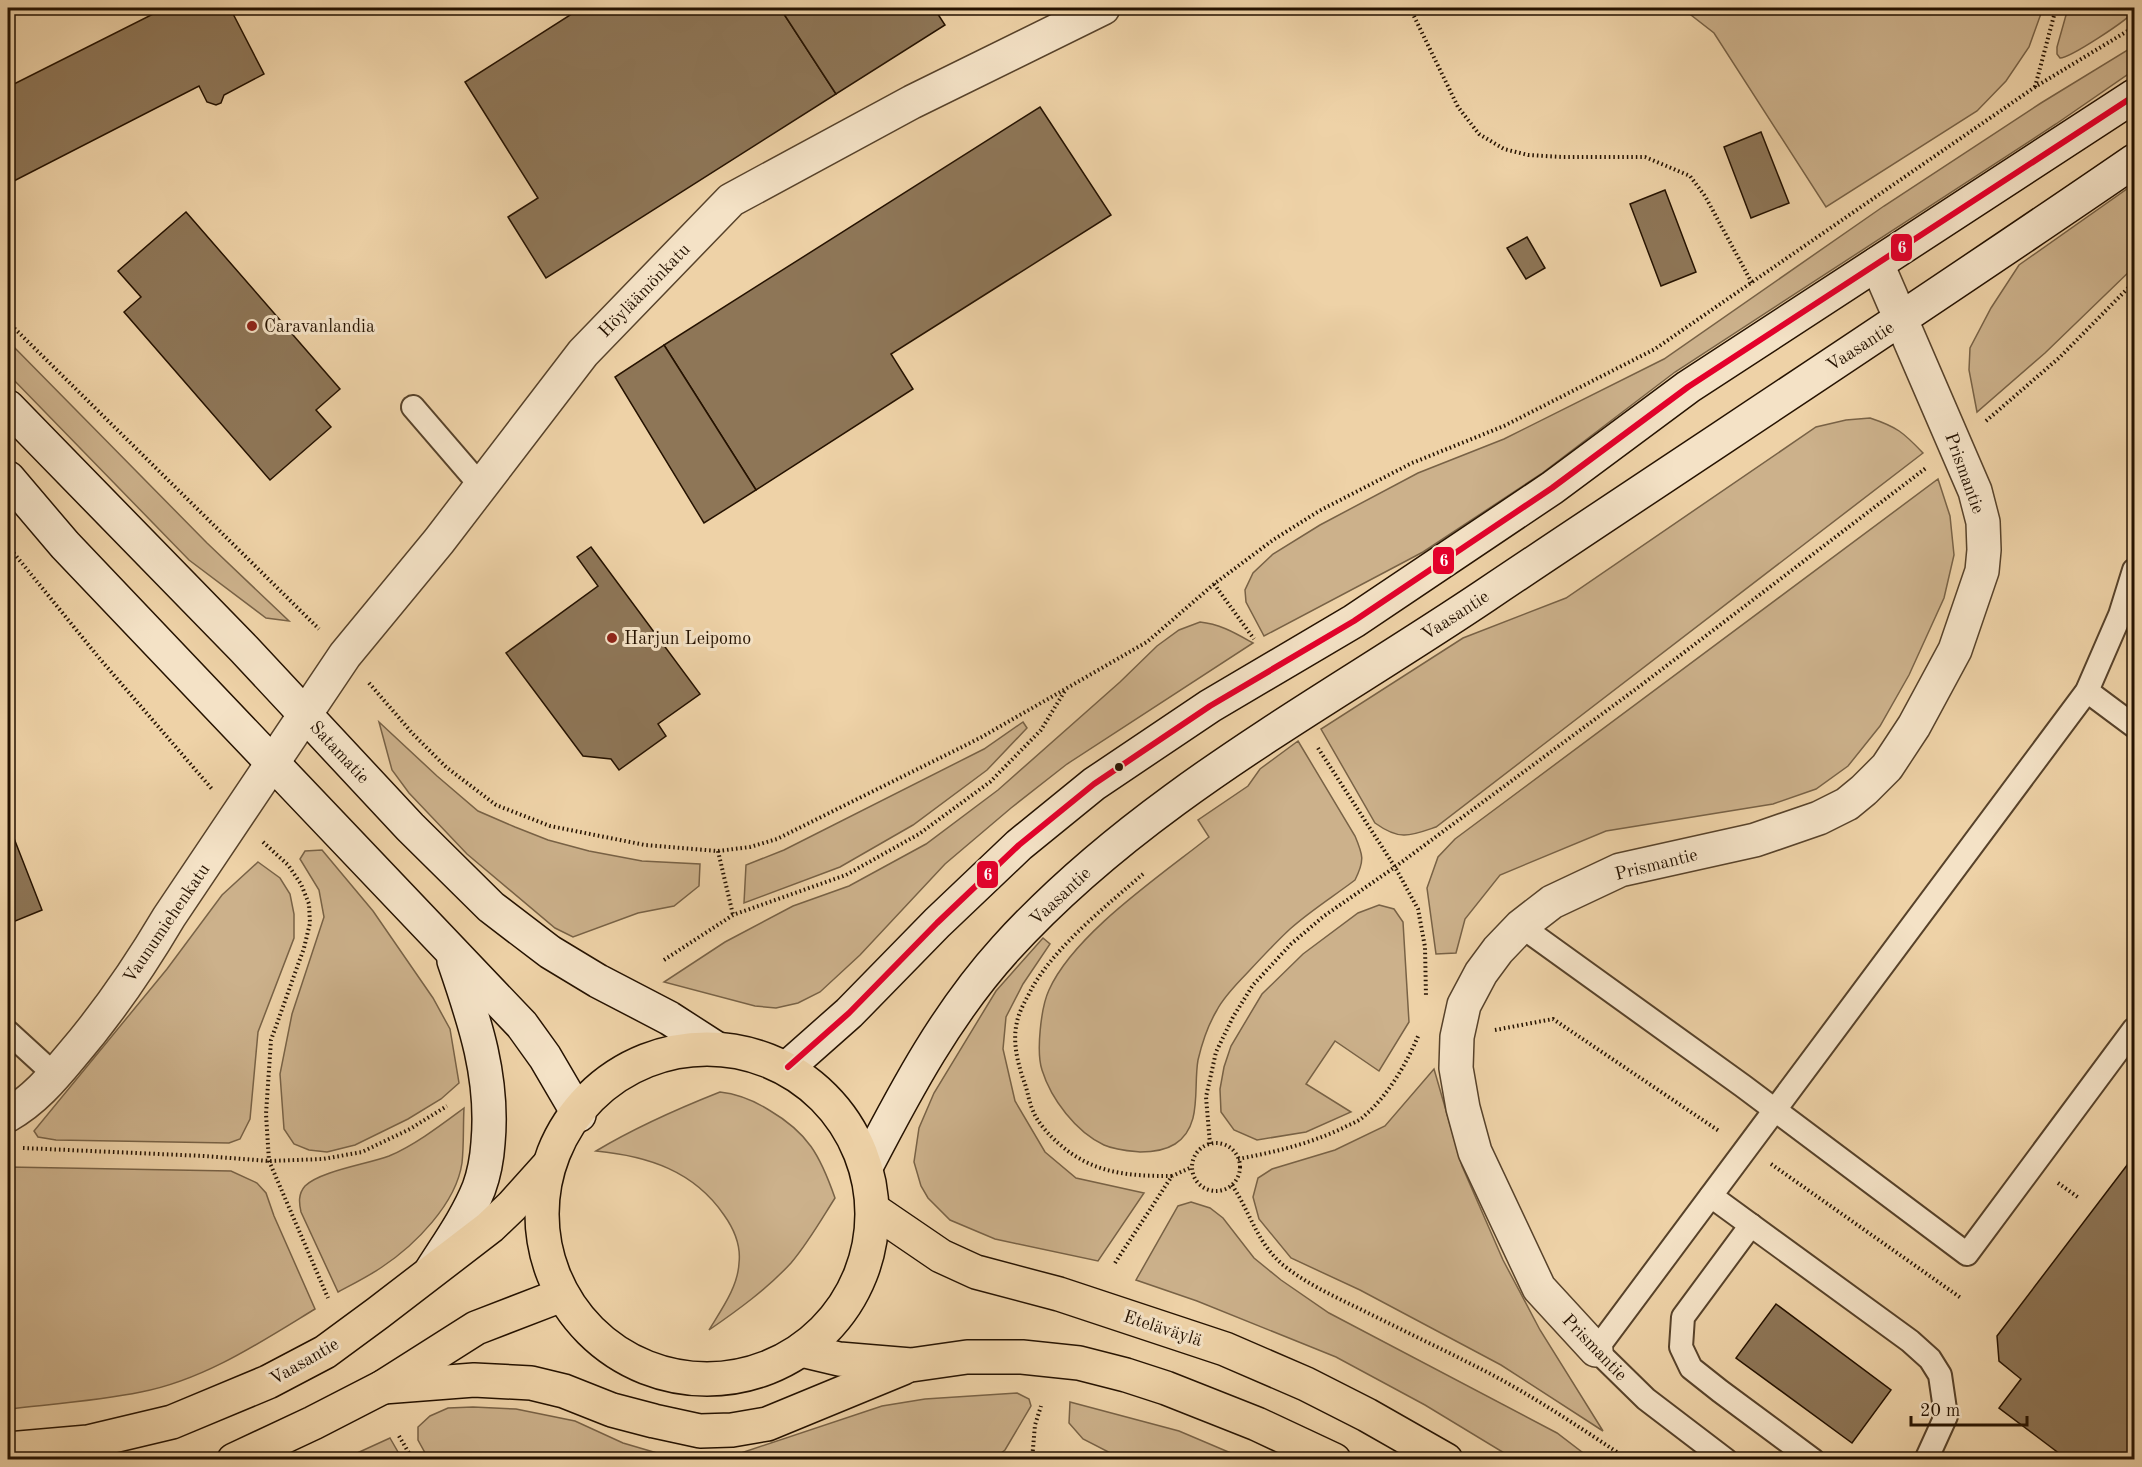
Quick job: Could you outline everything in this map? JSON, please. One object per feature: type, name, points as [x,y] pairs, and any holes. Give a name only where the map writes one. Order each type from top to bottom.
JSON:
[{"type":"highway","points":[[714,1047],[767,1056],[788,1067],[810,1083],[831,1105],[849,1128],[868,1163],[874,1211],[873,1239],[859,1280],[825,1329],[801,1350],[761,1369],[718,1378],[689,1380],[662,1377],[637,1367],[590,1334],[573,1317],[559,1296],[548,1265],[543,1243],[541,1212],[547,1167],[560,1138],[594,1100],[634,1069],[657,1058],[714,1047]]},
{"type":"highway","name":"Vaasantie","points":[[8,1449],[88,1442],[172,1422],[268,1382],[325,1352],[490,1227],[547,1167]]},
{"type":"highway","name":"Eteläväylä","points":[[874,1211],[940,1256],[976,1272],[1059,1294],[1225,1348],[1306,1384],[1446,1460]]},
{"type":"highway","points":[[234,1460],[383,1387],[476,1328],[559,1296]]},
{"type":"highway","points":[[801,1350],[838,1359],[911,1365],[967,1357],[1022,1357],[1079,1363],[1166,1388],[1257,1424],[1334,1460]]},
{"type":"highway","points":[[383,1387],[474,1380],[531,1383],[564,1391],[612,1410],[654,1421],[700,1431],[732,1430],[767,1424],[911,1365]]},
{"type":"main road","name":"Höyläämönkatu","points":[[306,715],[345,655],[439,541],[583,353],[731,200],[912,102],[1103,8]]},
{"type":"main road","points":[[788,1067],[849,1013],[1019,844],[1094,784],[1210,706],[1354,621],[1552,488],[1688,387],[2134,96]]},
{"type":"main road","name":"Vaasantie","points":[[868,1163],[929,1051],[965,998],[1005,949],[1071,884],[1164,806],[1901,319],[2134,160]]},
{"type":"main road","name":"Prismantie","points":[[1596,1350],[1539,1288],[1475,1152],[1463,1108],[1456,1068],[1457,1037],[1464,1005],[1481,973],[1498,950],[1521,926],[1551,902],[1620,870],[1755,840],[1819,818],[1847,804],[1864,790],[1887,767],[1914,726],[1955,650],[1982,571],[1983,522],[1976,491],[1877,264]]},
{"type":"main road","name":"Satamatie","points":[[8,407],[244,649],[410,827],[491,907],[550,952],[598,981],[669,1018],[714,1047]]},
{"type":"main road","points":[[8,478],[65,545],[522,1025],[545,1057],[579,1115]]},
{"type":"main road","name":"Vaunumiehenkatu","points":[[8,1115],[26,1105],[89,1034],[143,960],[306,715]]},
{"type":"main road","points":[[430,1273],[466,1215],[480,1187],[487,1158],[490,1120],[488,1087],[477,1026],[451,951]]},
{"type":"lane","points":[[413,407],[481,486]]},
{"type":"lane","points":[[1596,1350],[2087,691],[2120,615],[2134,570]]},
{"type":"lane","points":[[2120,615],[2134,596]]},
{"type":"lane","points":[[2087,691],[2134,726]]},
{"type":"lane","points":[[1521,926],[1775,1110],[1967,1254],[2134,1029]]},
{"type":"lane","points":[[8,1032],[55,1075]]},
{"type":"lane","points":[[1711,1196],[1910,1341],[1929,1359],[1940,1375],[1946,1416],[1926,1460]]},
{"type":"lane","points":[[1751,1225],[1683,1317],[1681,1347],[1691,1368],[1698,1374],[1813,1460]]},
{"type":"lane","name":"Prismantie","points":[[1596,1350],[1646,1398],[1726,1460]]},
{"type":"path","points":[[1410,8],[1458,106],[1479,134],[1504,149],[1528,155],[1645,157],[1690,176],[1705,196],[1752,283]]},
{"type":"path","points":[[2035,87],[2056,8]]},
{"type":"path","points":[[8,322],[345,655],[413,734],[446,767],[496,805],[550,826],[645,845],[718,850],[750,847],[796,831],[980,738],[1147,642],[1214,584],[1273,540],[1319,511],[1412,463],[1504,426],[1655,349],[2035,87],[2134,27]]},
{"type":"path","points":[[1986,422],[2060,357],[2134,282]]},
{"type":"path","points":[[1210,1144],[1206,1097],[1216,1052],[1233,1017],[1253,985],[1291,944],[1316,923],[1640,686],[1930,466]]},
{"type":"path","points":[[1214,584],[1256,640]]},
{"type":"path","points":[[664,960],[734,915],[846,875],[919,834],[990,782],[1041,730],[1066,688]]},
{"type":"path","points":[[1318,748],[1395,867],[1418,909],[1425,946],[1427,988],[1425,1007]]},
{"type":"path","points":[[718,850],[734,915]]},
{"type":"path","points":[[1146,871],[1064,946],[1033,987],[1017,1022],[1016,1052],[1033,1111],[1048,1134],[1067,1152],[1087,1164],[1106,1171],[1135,1176],[1172,1176],[1192,1167]]},
{"type":"path","points":[[1415,1044],[1553,1019],[1747,1148],[1961,1298]]},
{"type":"path","points":[[1238,1159],[1290,1148],[1322,1138],[1362,1118],[1382,1096],[1411,1054],[1422,1026]]},
{"type":"path","points":[[18,1147],[29,1150],[204,1156],[269,1161],[323,1159],[362,1152],[410,1129],[447,1106]]},
{"type":"path","points":[[1210,1144],[1226,1145],[1238,1159],[1239,1171],[1232,1185],[1218,1191],[1203,1187],[1197,1182],[1192,1167],[1197,1152],[1210,1144]]},
{"type":"path","points":[[269,1161],[328,1298]]},
{"type":"path","points":[[1115,1263],[1172,1176]]},
{"type":"path","points":[[1232,1185],[1242,1199],[1254,1229],[1265,1247],[1297,1274],[1330,1294],[1487,1372],[1574,1423],[1629,1460]]},
{"type":"path","points":[[1032,1460],[1035,1425],[1041,1406]]},
{"type":"path","points":[[399,1436],[413,1460]]},
{"type":"shaded area","points":[[1682,8],[2043,8],[2029,47],[2006,81],[1977,111],[1826,207],[1714,33]]},
{"type":"shaded area","points":[[2068,8],[2134,8],[2134,11],[2099,38],[2060,58],[2057,54],[2057,47]]},
{"type":"shaded area","points":[[2134,46],[2134,70],[2056,124],[1675,372],[1541,474],[1423,552],[1264,636],[1246,602],[1245,590],[1253,573],[1273,554],[1320,525],[1418,473],[1504,439],[1664,359],[1884,206],[2041,103]]},
{"type":"shaded area","points":[[2134,184],[2134,267],[2045,353],[1977,412],[1969,370],[1970,348],[1991,308],[2019,265]]},
{"type":"shaded area","points":[[8,341],[207,543],[289,621],[266,618],[189,560],[8,374]]},
{"type":"shaded area","points":[[1870,418],[1899,431],[1923,453],[1436,827],[1419,833],[1398,835],[1375,823],[1321,729],[1463,638],[1566,598],[1816,427],[1846,420]]},
{"type":"shaded area","points":[[1938,479],[1950,516],[1954,555],[1944,598],[1909,675],[1880,726],[1848,766],[1816,789],[1773,804],[1606,831],[1500,875],[1465,919],[1456,953],[1436,954],[1427,888],[1438,857],[1455,839]]},
{"type":"shaded area","points":[[1200,622],[1234,632],[1253,643],[1067,764],[1011,808],[945,864],[860,955],[820,992],[798,1003],[776,1008],[755,1006],[664,982],[725,942],[793,906],[849,886],[926,844],[998,790],[1120,682],[1157,646],[1179,630]]},
{"type":"shaded area","points":[[379,722],[478,811],[548,840],[589,851],[642,861],[700,864],[699,886],[674,906],[638,913],[573,937],[555,928],[467,854],[409,793],[392,770]]},
{"type":"shaded area","points":[[1023,722],[1027,728],[987,770],[913,825],[840,867],[744,903],[746,865],[784,850],[984,749]]},
{"type":"shaded area","points":[[1298,741],[1358,843],[1362,862],[1355,880],[1290,929],[1220,1005],[1203,1041],[1198,1060],[1193,1117],[1184,1136],[1175,1144],[1162,1150],[1127,1151],[1104,1145],[1084,1132],[1066,1114],[1042,1070],[1039,1052],[1040,1030],[1049,990],[1061,969],[1098,927],[1143,888],[1209,837],[1198,820],[1248,786],[1260,769]]},
{"type":"shaded area","points":[[322,850],[373,911],[433,998],[450,1029],[459,1083],[441,1099],[408,1119],[355,1145],[327,1152],[309,1150],[294,1144],[284,1129],[280,1074],[292,1014],[324,917],[319,890],[300,859],[305,851]]},
{"type":"shaded area","points":[[258,862],[280,878],[290,894],[294,914],[294,938],[258,1032],[250,1119],[240,1139],[229,1143],[56,1140],[38,1137],[34,1131],[167,969],[222,895]]},
{"type":"shaded area","points":[[1379,905],[1394,909],[1403,922],[1409,1022],[1379,1071],[1335,1041],[1306,1084],[1351,1112],[1306,1132],[1257,1140],[1234,1130],[1221,1112],[1220,1089],[1224,1067],[1231,1046],[1262,994],[1303,954],[1358,913]]},
{"type":"shaded area","points":[[1043,938],[1050,944],[1023,984],[1006,1017],[1003,1049],[1015,1101],[1045,1152],[1076,1178],[1144,1193],[1098,1261],[995,1239],[950,1220],[928,1198],[921,1186],[914,1162],[919,1128],[934,1093],[996,991]]},
{"type":"shaded area","points":[[1434,1069],[1462,1166],[1503,1260],[1540,1330],[1603,1431],[1501,1365],[1360,1290],[1291,1258],[1259,1219],[1253,1197],[1258,1178],[1272,1169],[1335,1150],[1385,1126]]},
{"type":"shaded area","points":[[720,1092],[757,1103],[794,1127],[818,1157],[835,1198],[809,1239],[782,1273],[709,1330],[728,1298],[738,1272],[738,1244],[728,1220],[699,1187],[668,1168],[634,1157],[596,1151],[657,1119]]},
{"type":"shaded area","points":[[464,1108],[462,1163],[452,1193],[443,1208],[420,1235],[395,1258],[372,1274],[338,1292],[301,1212],[301,1192],[305,1186],[322,1176],[389,1156],[428,1134]]},
{"type":"shaded area","points":[[8,1167],[231,1171],[257,1183],[266,1193],[315,1309],[231,1358],[187,1379],[141,1392],[108,1398],[8,1409]]},
{"type":"shaded area","points":[[1191,1202],[1210,1208],[1223,1218],[1254,1258],[1329,1313],[1557,1433],[1591,1459],[1514,1459],[1425,1405],[1336,1357],[1197,1301],[1136,1280],[1178,1206]]},
{"type":"shaded area","points":[[1017,1393],[1029,1399],[1031,1406],[1005,1450],[993,1459],[429,1460],[418,1440],[418,1427],[430,1416],[448,1408],[516,1409],[575,1421],[623,1443],[657,1453],[694,1459],[738,1454],[882,1406],[925,1399]]},
{"type":"shaded area","points":[[1070,1402],[1179,1431],[1245,1459],[1122,1459],[1083,1439],[1069,1423]]},
{"type":"shaded area","points":[[390,1438],[402,1459],[344,1459]]},
{"type":"building","points":[[165,8],[230,8],[264,74],[224,95],[221,103],[216,105],[207,102],[199,86],[8,184],[8,87]]},
{"type":"building","points":[[581,8],[780,8],[836,94],[546,278],[508,217],[538,198],[465,82]]},
{"type":"building","points":[[780,8],[934,8],[945,25],[836,94]]},
{"type":"building","points":[[1040,107],[1111,215],[891,354],[913,389],[756,490],[664,345]]},
{"type":"building","points":[[1761,132],[1789,203],[1751,218],[1724,147]]},
{"type":"building","points":[[1665,190],[1696,272],[1661,286],[1630,204]]},
{"type":"building","points":[[186,212],[340,389],[316,410],[331,427],[270,480],[124,312],[141,297],[118,271]]},
{"type":"building","points":[[1527,237],[1545,268],[1526,279],[1507,248]]},
{"type":"building","points":[[664,345],[756,490],[704,523],[615,377]]},
{"type":"building","points":[[591,547],[700,694],[658,724],[666,736],[619,770],[611,759],[583,756],[506,653],[598,586],[577,557]]},
{"type":"building","points":[[8,823],[42,910],[8,924]]},
{"type":"building","points":[[2134,1156],[2134,1460],[2068,1460],[1999,1408],[2021,1379],[1999,1361],[1997,1336]]},
{"type":"building","points":[[1776,1304],[1891,1390],[1852,1443],[1736,1358]]},
{"type":"transit line","name":"6","points":[[788,1067],[849,1013],[937,923],[1019,845],[1094,784],[1210,706],[1354,621],[1552,488],[1688,387],[2134,96]]},
{"type":"place","name":"Caravanlandia","points":[[252,326]]},
{"type":"place","name":"Harjun Leipomo","points":[[612,638]]}]
